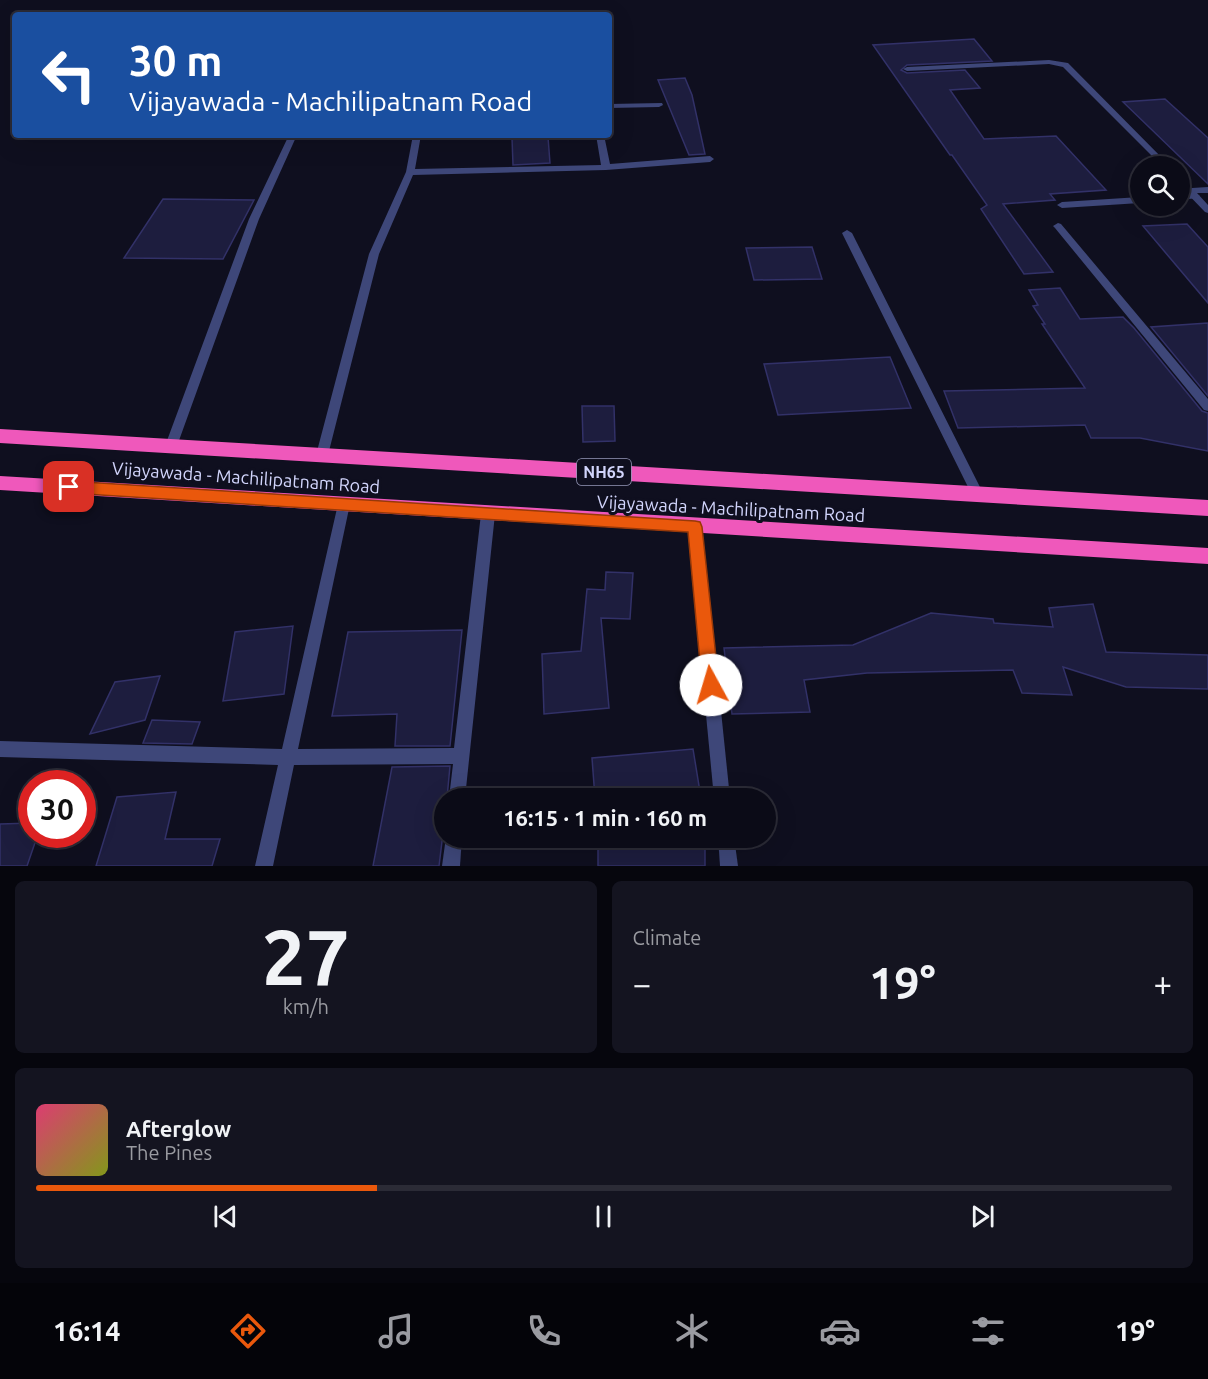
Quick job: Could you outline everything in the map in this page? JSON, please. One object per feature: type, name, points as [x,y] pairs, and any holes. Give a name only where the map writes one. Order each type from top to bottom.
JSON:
[{"type":"highway","name":"Vijayawada - Machilipatnam Road","points":[[0,436],[1208,508]]},
{"type":"highway","name":"Vijayawada - Machilipatnam Road","points":[[0,483],[695,527],[1208,556]]},
{"type":"street","points":[[907,69],[1049,62],[1065,65],[1156,156]]},
{"type":"street","points":[[612,106],[659,105]]},
{"type":"street","points":[[171,446],[254,219],[292,138]]},
{"type":"street","points":[[322,455],[374,255],[410,172],[416,138]]},
{"type":"street","points":[[601,138],[606,167]]},
{"type":"street","points":[[410,172],[606,167],[711,159]]},
{"type":"street","points":[[1192,194],[1208,190]]},
{"type":"street","points":[[1192,194],[1208,210]]},
{"type":"street","points":[[1062,206],[1130,201]]},
{"type":"street","points":[[1058,226],[1208,407]]},
{"type":"street","points":[[847,233],[977,493]]},
{"type":"street","points":[[264,866],[344,504]]},
{"type":"street","points":[[458,788],[488,514]]},
{"type":"street","points":[[695,527],[721,788]]},
{"type":"street","points":[[0,749],[288,757],[461,756]]},
{"type":"street","points":[[451,866],[453,848]]},
{"type":"street","points":[[727,848],[729,866]]},
{"type":"building","points":[[974,39],[992,61],[907,65],[901,70],[907,73],[965,70],[980,88],[950,90],[984,139],[1056,136],[1106,190],[1050,194],[1055,200],[1003,204],[1053,272],[1024,274],[981,209],[987,205],[873,45]]},
{"type":"building","points":[[685,78],[692,95],[705,154],[689,155],[658,80]]},
{"type":"building","points":[[1165,99],[1208,138],[1208,184],[1190,167],[1190,156],[1179,156],[1123,102]]},
{"type":"building","points":[[512,138],[548,138],[550,163],[513,165]]},
{"type":"building","points":[[163,199],[254,200],[223,259],[124,258]]},
{"type":"building","points":[[1187,224],[1208,247],[1208,303],[1143,226]]},
{"type":"building","points":[[812,247],[822,279],[754,280],[746,248]]},
{"type":"building","points":[[1060,288],[1080,319],[1123,317],[1134,328],[1202,411],[1208,413],[1208,451],[1140,438],[1091,438],[1085,425],[958,428],[944,391],[1085,388],[1042,324],[1045,324],[1033,306],[1038,305],[1029,290]]},
{"type":"building","points":[[1208,323],[1208,396],[1151,327]]},
{"type":"building","points":[[890,357],[911,408],[778,415],[764,364]]},
{"type":"building","points":[[582,406],[614,406],[615,441],[583,442]]},
{"type":"building","points":[[606,572],[633,573],[630,619],[601,618],[609,708],[544,714],[542,654],[581,651],[587,589],[605,590]]},
{"type":"building","points":[[1093,604],[1106,652],[1208,655],[1208,689],[1126,687],[1063,667],[1072,695],[1022,693],[1013,670],[867,673],[804,680],[810,712],[732,714],[724,648],[853,645],[931,613],[993,619],[994,623],[1053,627],[1049,608]]},
{"type":"building","points":[[293,626],[284,694],[223,701],[235,632]]},
{"type":"building","points":[[462,630],[450,746],[395,746],[397,714],[332,716],[348,632]]},
{"type":"building","points":[[160,676],[145,720],[90,734],[115,682]]},
{"type":"building","points":[[152,720],[200,722],[192,744],[143,743]]},
{"type":"building","points":[[693,749],[699,788],[594,788],[592,758]]},
{"type":"building","points":[[450,766],[448,788],[434,788],[434,848],[441,848],[439,866],[373,866],[392,767]]},
{"type":"building","points":[[176,792],[165,839],[220,839],[212,866],[96,866],[117,797]]},
{"type":"building","points":[[18,823],[18,848],[33,848],[27,866],[0,866],[0,824]]},
{"type":"building","points":[[598,848],[705,848],[705,866],[598,866]]},
{"type":"route","points":[[69,487],[695,527],[711,685]]}]
